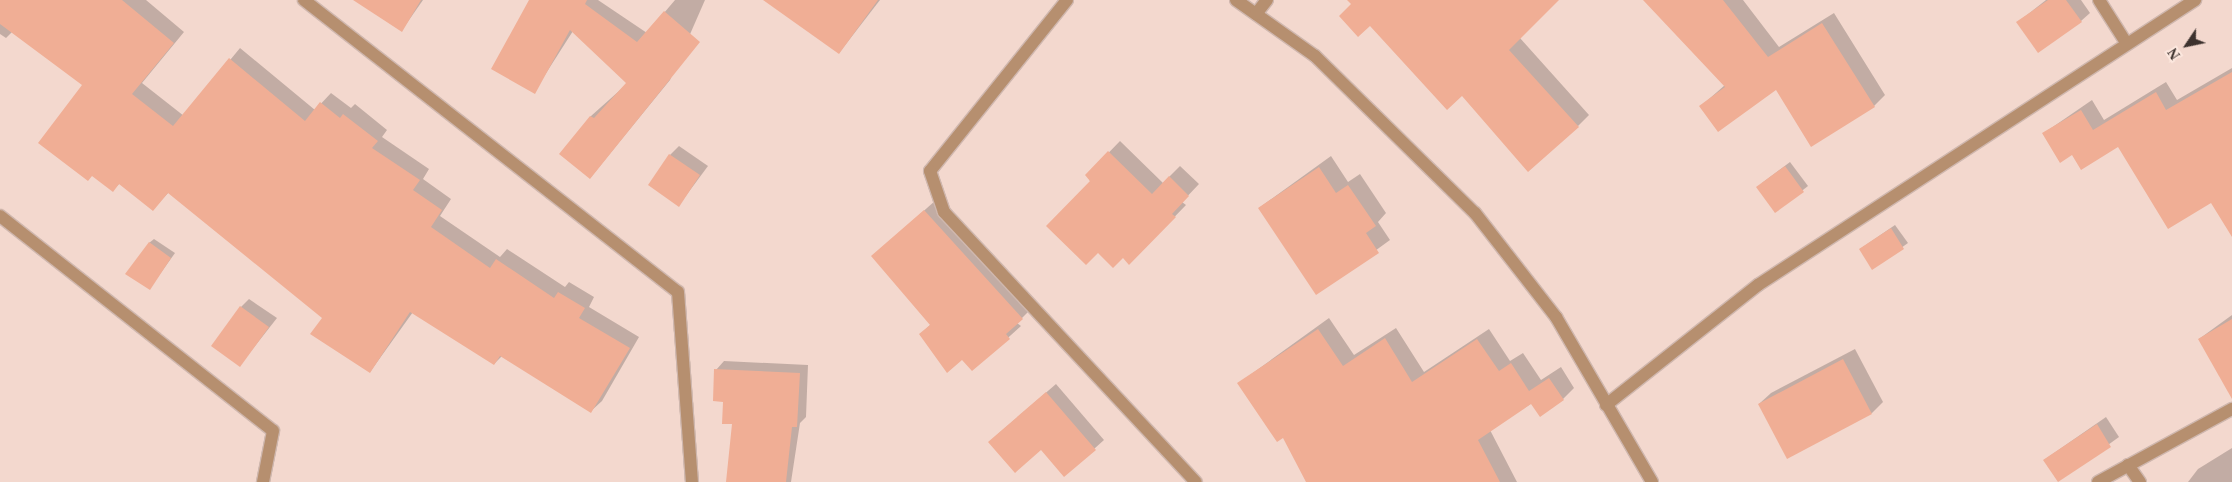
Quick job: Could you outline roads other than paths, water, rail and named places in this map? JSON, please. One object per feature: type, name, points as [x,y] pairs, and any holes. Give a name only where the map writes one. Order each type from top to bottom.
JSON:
[{"type":"street","points":[[304,0],[678,292],[692,482]]},
{"type":"street","points":[[1067,0],[930,171],[944,212],[1196,482]]},
{"type":"street","points":[[1236,0],[1315,56],[1475,213],[1556,317],[1652,482]]},
{"type":"street","points":[[1256,14],[1267,0]]},
{"type":"street","points":[[2099,0],[2125,41]]},
{"type":"street","points":[[1606,405],[1758,286],[2125,41],[2195,0]]},
{"type":"street","points":[[0,216],[273,431],[263,482]]},
{"type":"street","points":[[2098,482],[2232,410]]},
{"type":"street","points":[[2128,465],[2140,482]]}]
